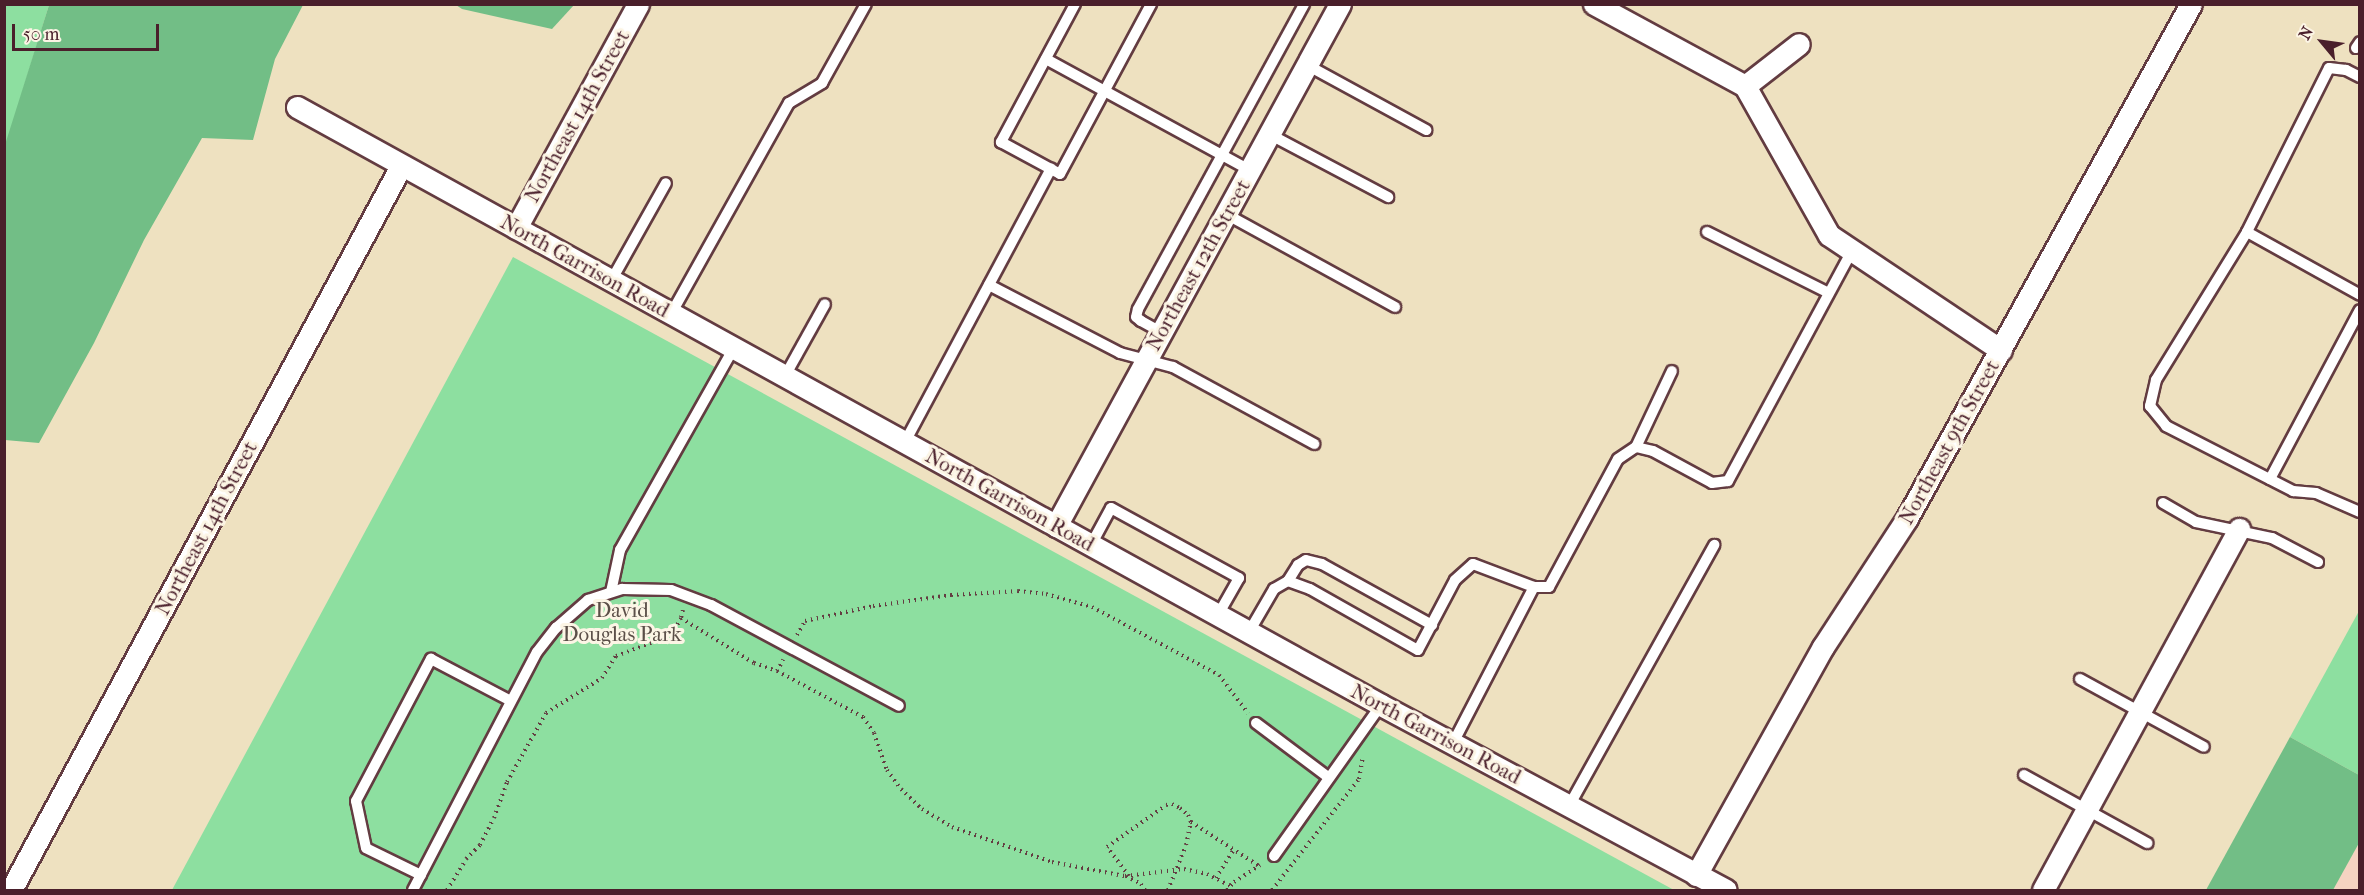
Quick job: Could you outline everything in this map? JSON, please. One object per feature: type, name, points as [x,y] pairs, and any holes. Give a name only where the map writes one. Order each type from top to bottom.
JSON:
[{"type":"street","name":"Northeast 14th Street","points":[[516,228],[638,4]]},
{"type":"street","points":[[1594,4],[1745,86],[1829,236],[2001,350]]},
{"type":"street","name":"Northeast 9th Street","points":[[1696,874],[1823,647],[1907,518],[2191,4]]},
{"type":"street","name":"Northeast 12th Street","points":[[1056,526],[1307,65],[1337,5]]},
{"type":"street","points":[[1745,86],[1798,44]]},
{"type":"street","name":"North Garrison Road","points":[[297,106],[401,166],[1380,705],[1726,891]]},
{"type":"street","name":"Northeast 14th Street","points":[[11,891],[401,166]]},
{"type":"street","points":[[2043,891],[2239,529]]},
{"type":"lane","points":[[671,314],[789,103],[822,83],[866,4]]},
{"type":"lane","points":[[1076,4],[1001,142],[1060,174],[1151,4]]},
{"type":"lane","points":[[1161,332],[1136,317],[1138,309],[1304,4]]},
{"type":"lane","points":[[1046,60],[1250,170]]},
{"type":"lane","points":[[1307,65],[1426,130]]},
{"type":"lane","points":[[2360,77],[2346,70],[2329,68],[2247,232],[2156,380],[2150,406],[2166,426],[2293,491],[2316,493],[2360,512]]},
{"type":"lane","points":[[1269,134],[1388,197]]},
{"type":"lane","points":[[905,442],[1051,169]]},
{"type":"lane","points":[[611,281],[666,183]]},
{"type":"lane","points":[[1226,214],[1395,307]]},
{"type":"lane","points":[[1707,232],[1829,293]]},
{"type":"lane","points":[[2247,232],[2360,295]]},
{"type":"lane","points":[[1636,447],[1653,451],[1712,483],[1728,481],[1852,251]]},
{"type":"lane","points":[[989,285],[1120,353],[1173,367],[1314,444]]},
{"type":"lane","points":[[785,376],[825,304]]},
{"type":"lane","points":[[2270,479],[2360,310]]},
{"type":"lane","points":[[611,592],[620,550],[734,348]]},
{"type":"lane","points":[[1288,581],[1310,589],[1418,650],[1455,580],[1473,564],[1534,587],[1549,587],[1618,459],[1636,447],[1672,371]]},
{"type":"lane","points":[[2163,503],[2196,522],[2239,529],[2272,538],[2318,562]]},
{"type":"lane","points":[[1091,545],[1111,508],[1239,578],[1218,615]]},
{"type":"lane","points":[[1569,806],[1714,545]]},
{"type":"lane","points":[[1249,632],[1274,589],[1288,581],[1298,566],[1306,560],[1312,561],[1431,625]]},
{"type":"lane","points":[[1453,743],[1534,587]]},
{"type":"lane","points":[[413,891],[537,652],[556,628],[588,600],[622,588],[671,590],[711,605],[899,706]]},
{"type":"lane","points":[[421,875],[366,848],[356,801],[431,659],[512,701]]},
{"type":"lane","points":[[2080,679],[2204,747]]},
{"type":"lane","points":[[1274,856],[1380,705]]},
{"type":"lane","points":[[1256,723],[1328,777]]},
{"type":"lane","points":[[2024,775],[2147,843]]},
{"type":"path","points":[[777,671],[805,621],[873,606],[951,595],[1017,591],[1046,594],[1092,607],[1219,675],[1256,723]]},
{"type":"path","points":[[447,891],[466,859],[480,845],[495,818],[507,782],[546,713],[602,678],[616,656],[672,635],[681,618],[685,595]]},
{"type":"path","points":[[681,618],[754,663],[777,671],[863,717],[874,733],[887,770],[922,810],[952,827],[1052,861],[1127,876],[1195,871],[1231,886]]},
{"type":"path","points":[[1272,891],[1359,779],[1363,765],[1362,750],[1355,739]]},
{"type":"path","points":[[1145,891],[1141,884],[1127,876],[1107,847],[1127,835],[1166,805],[1172,804],[1180,808],[1188,815],[1191,822],[1259,866]]},
{"type":"path","points":[[1168,891],[1186,845],[1191,822]]},
{"type":"path","points":[[1216,878],[1234,849]]},
{"type":"path","points":[[1227,891],[1274,856]]},
{"type":"shaded area","points":[[2359,843],[2359,890],[2333,890]]},
{"type":"green space","points":[[5,5],[49,5],[5,148]]},
{"type":"green space","points":[[49,5],[303,5],[275,59],[253,140],[202,138],[144,240],[94,343],[39,443],[5,440],[4,148]]},
{"type":"green space","points":[[456,5],[574,5],[552,29],[462,9]]},
{"type":"green space","name":"David Douglas Park","points":[[513,257],[1674,890],[172,890]]},
{"type":"green space","points":[[2359,611],[2359,775],[2290,737]]},
{"type":"green space","points":[[2290,737],[2359,775],[2359,843],[2333,890],[2206,890]]}]
